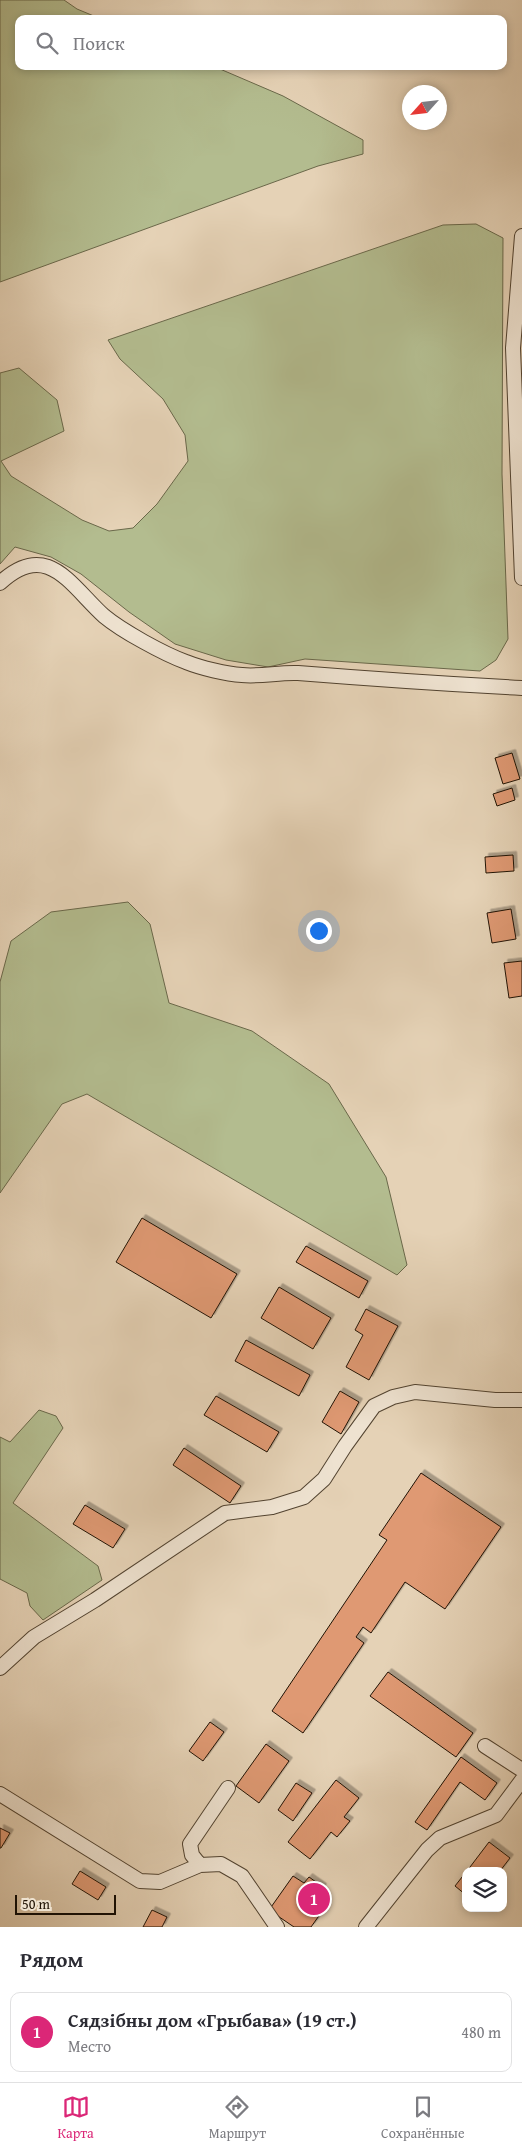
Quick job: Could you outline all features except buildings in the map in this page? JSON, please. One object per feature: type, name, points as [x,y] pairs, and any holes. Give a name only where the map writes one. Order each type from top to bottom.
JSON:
[{"type":"street","points":[[522,236],[513,348],[522,578]]},
{"type":"street","points":[[0,584],[12,572],[22,566],[39,565],[54,569],[89,598],[104,616],[147,644],[187,663],[242,675],[295,673],[428,684],[522,688]]},
{"type":"street","points":[[0,1668],[34,1637],[225,1513],[272,1507],[304,1497],[324,1479],[374,1406],[393,1397],[415,1392],[495,1400],[522,1400]]},
{"type":"street","points":[[485,1746],[522,1770]]},
{"type":"street","points":[[366,1927],[428,1850],[440,1838],[496,1816],[522,1780]]},
{"type":"street","points":[[200,1865],[192,1855],[190,1844],[228,1788]]},
{"type":"street","points":[[0,1794],[140,1880],[160,1882],[200,1865],[221,1864],[242,1876],[277,1927]]},
{"type":"green space","points":[[0,0],[64,0],[77,9],[91,15],[15,15],[15,70],[222,70],[283,96],[363,140],[363,154],[318,166],[0,282]]},
{"type":"green space","points":[[476,224],[503,238],[502,474],[508,639],[496,660],[480,671],[305,659],[268,667],[226,660],[175,644],[129,612],[81,574],[51,557],[15,547],[0,564],[0,373],[19,368],[57,400],[64,431],[1,461],[11,476],[82,520],[109,531],[133,528],[157,504],[188,461],[185,435],[163,399],[120,359],[108,340],[443,225]]},
{"type":"green space","points":[[128,902],[150,924],[169,1003],[252,1031],[329,1084],[386,1177],[407,1265],[397,1275],[87,1094],[62,1104],[0,1193],[0,982],[11,941],[51,912]]},
{"type":"green space","points":[[39,1410],[56,1416],[63,1428],[13,1503],[98,1566],[102,1580],[43,1620],[30,1606],[27,1593],[0,1579],[0,1437],[10,1442]]},
{"type":"place","name":"Сядзібны дом «Грыбава» (19 ст.)","points":[[314,1899]]}]
